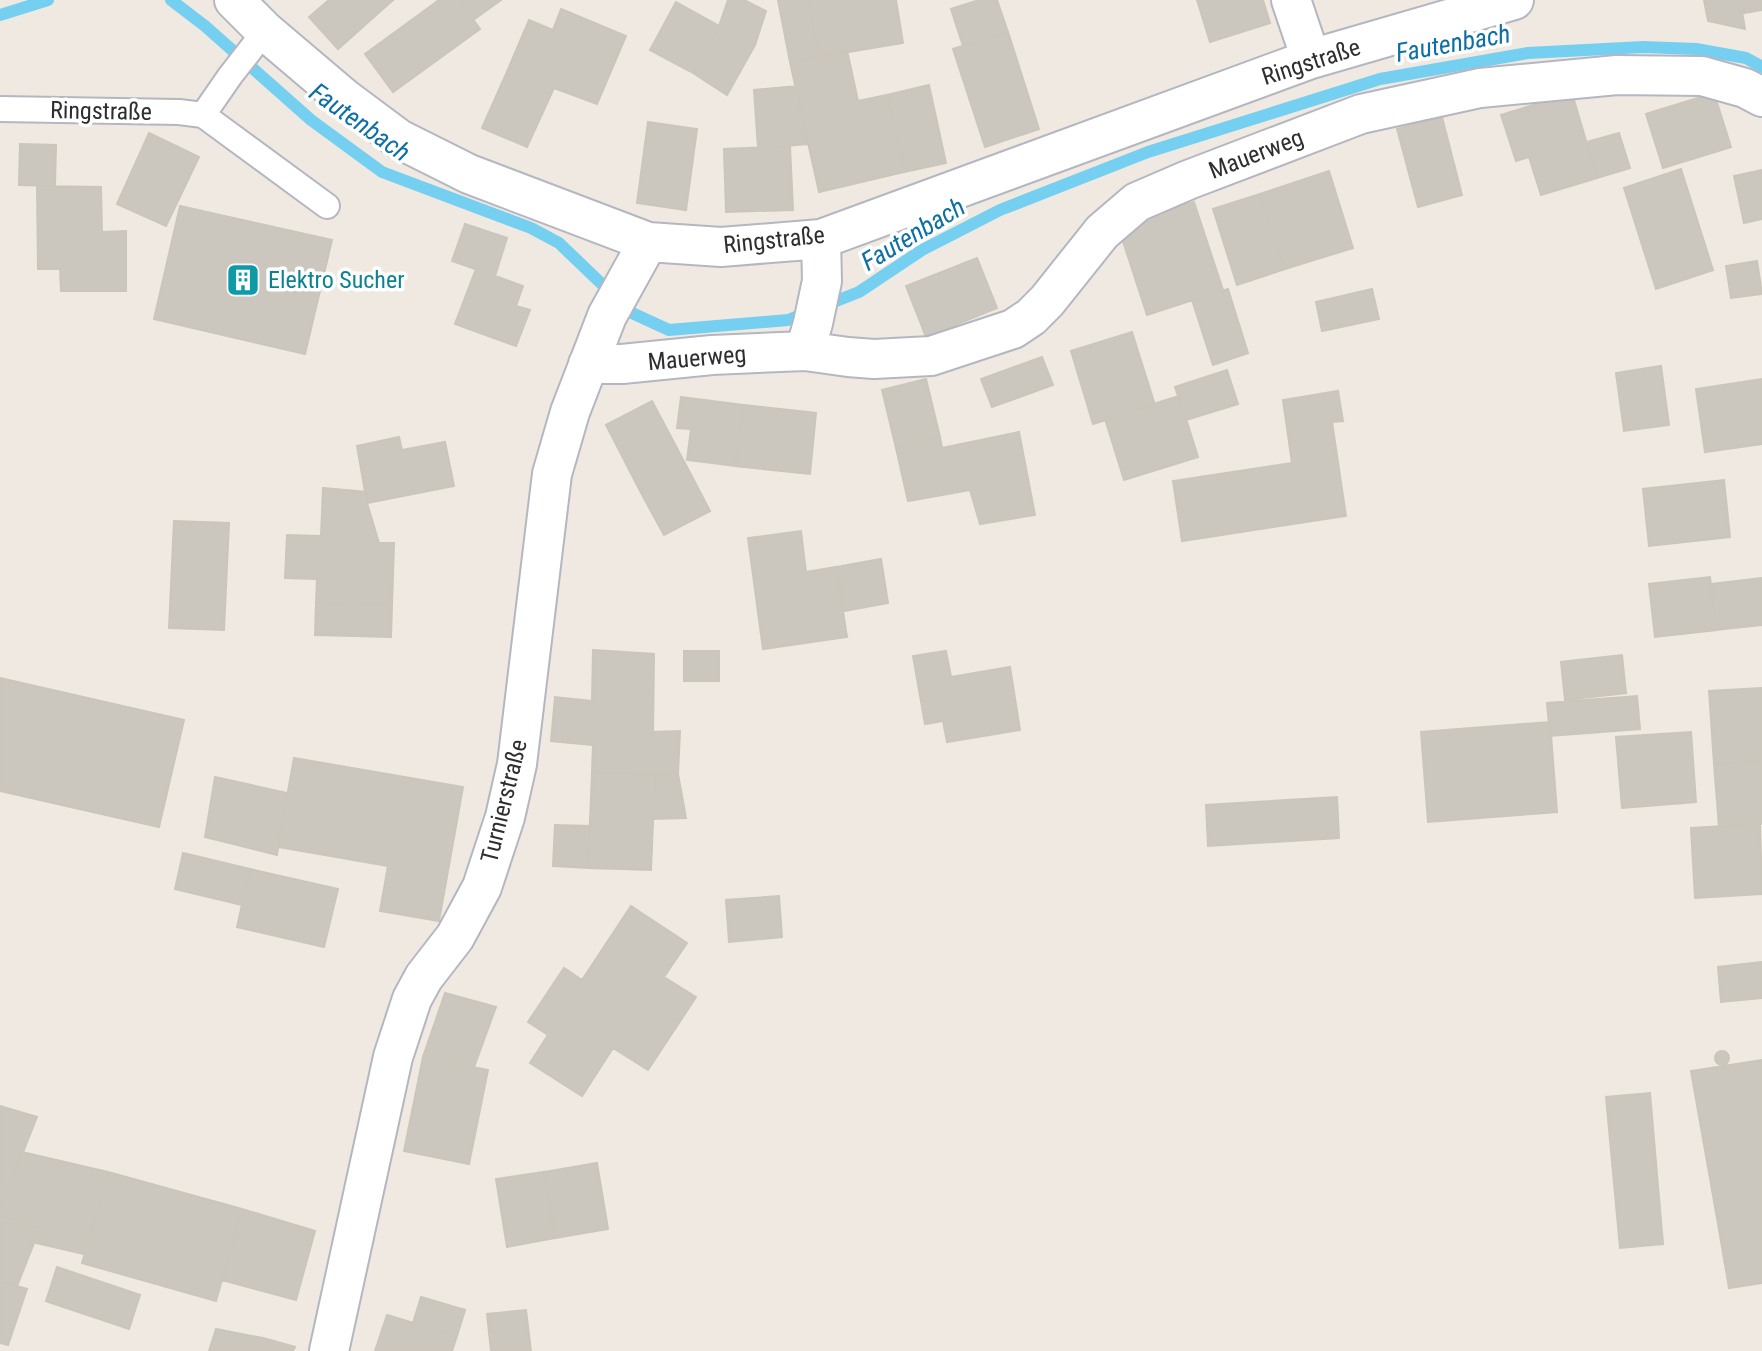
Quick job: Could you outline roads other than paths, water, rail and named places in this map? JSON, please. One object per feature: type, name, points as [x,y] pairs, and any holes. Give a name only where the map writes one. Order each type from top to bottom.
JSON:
[{"type":"street","name":"Ringstraße","points":[[234,0],[265,31],[344,99],[399,139],[641,255],[821,239],[1311,59],[1514,0]]},
{"type":"street","points":[[1291,0],[1311,59]]},
{"type":"street","name":"Mauerweg","points":[[588,364],[622,364],[712,355],[809,337],[848,357],[874,359],[931,356],[1013,329],[1031,317],[1102,232],[1137,202],[1361,114],[1480,88],[1617,75],[1702,76],[1745,88],[1762,97]]},
{"type":"street","points":[[809,337],[822,281],[821,239]]},
{"type":"street","name":"Turnierstraße","points":[[329,1351],[393,1057],[412,999],[424,977],[455,937],[482,887],[505,817],[517,764],[552,474],[570,412],[607,316],[641,255]]},
{"type":"lane","points":[[265,31],[203,115],[327,206]]},
{"type":"lane","name":"Ringstraße","points":[[0,109],[179,112],[203,115]]},
{"type":"waterway","name":"Fautenbach","points":[[0,15],[48,0]]},
{"type":"waterway","name":"Fautenbach","points":[[171,0],[205,26],[311,120],[382,172],[531,228],[559,243],[632,313],[669,330],[788,320],[859,292],[922,250],[1000,210],[1148,152],[1380,79],[1528,53],[1643,47],[1696,49],[1746,58],[1762,67]]},
{"type":"place","name":"Elektro Sucher","points":[[243,280]]}]
